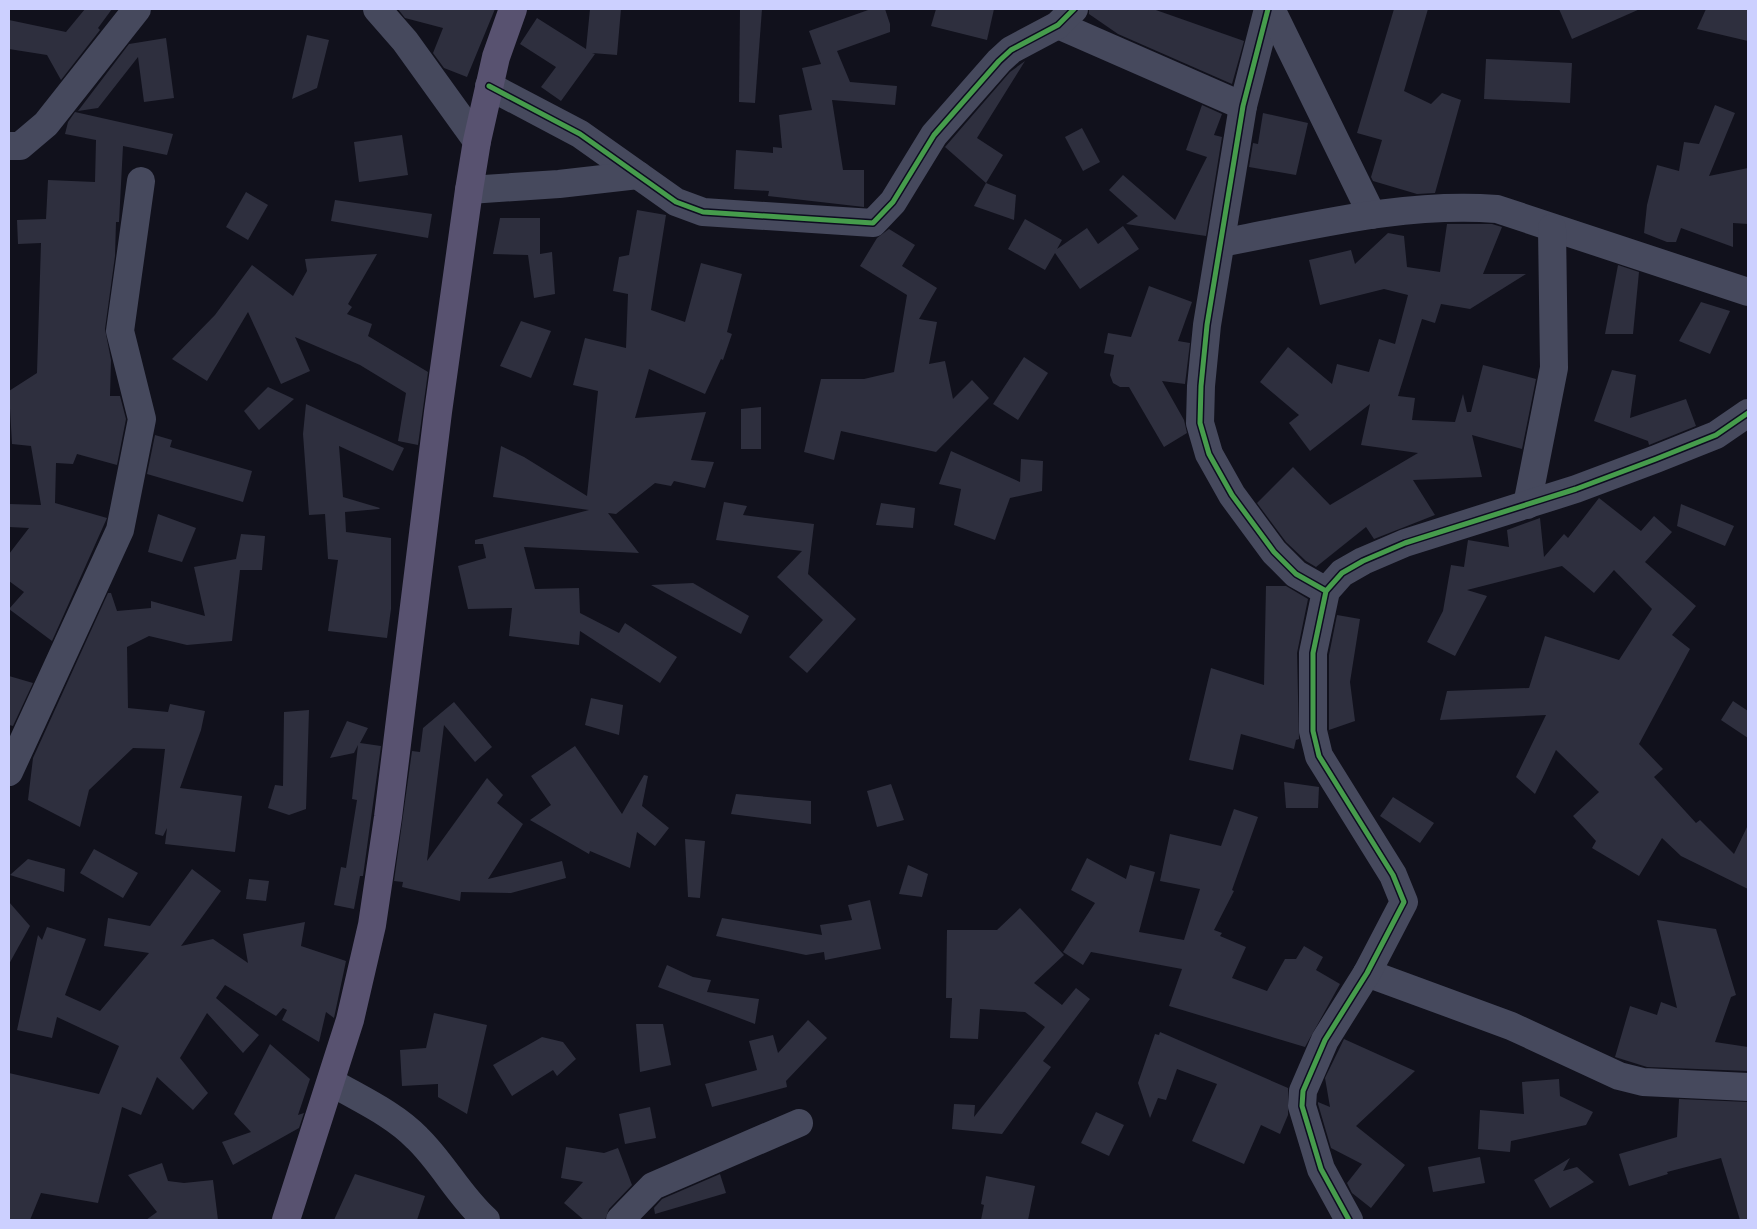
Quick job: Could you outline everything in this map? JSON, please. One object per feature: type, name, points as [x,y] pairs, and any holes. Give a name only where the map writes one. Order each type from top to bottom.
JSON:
[{"type":"main road","points":[[286,1220],[350,1020],[372,926],[388,817],[438,412],[469,190],[477,141],[496,57],[513,9]]},
{"type":"street","points":[[9,146],[20,146],[46,124],[137,9]]},
{"type":"street","points":[[377,9],[405,41],[477,141]]},
{"type":"street","points":[[1270,9],[1243,106],[1207,325],[1201,386],[1200,423],[1207,446],[1232,495],[1274,552],[1296,574],[1326,591]]},
{"type":"street","points":[[1270,9],[1372,215]]},
{"type":"street","points":[[489,86],[580,134],[676,202],[703,212],[873,223],[893,202],[934,135],[999,61],[1011,50],[1066,17],[1243,106]]},
{"type":"street","points":[[469,190],[559,184],[638,175]]},
{"type":"street","points":[[9,772],[120,530],[142,419],[120,331],[141,181]]},
{"type":"street","points":[[1221,243],[1372,215],[1457,206],[1497,209],[1748,292]]},
{"type":"street","points":[[1526,505],[1554,368],[1552,228]]},
{"type":"street","points":[[1350,1220],[1322,1169],[1302,1106],[1303,1091],[1325,1040],[1367,973],[1404,902],[1393,875],[1319,756],[1315,744],[1312,673],[1326,591],[1342,573],[1363,561],[1405,543],[1576,489],[1716,434],[1748,413]]},
{"type":"street","points":[[1367,973],[1511,1026],[1619,1076],[1643,1082],[1748,1086]]},
{"type":"street","points":[[331,1082],[408,1129],[468,1202],[486,1220]]},
{"type":"street","points":[[620,1220],[653,1186],[799,1123]]},
{"type":"building","points":[[85,9],[112,9],[98,28],[100,30],[61,80],[47,55],[9,49],[9,20],[66,32]]},
{"type":"building","points":[[398,9],[495,9],[467,77],[444,68],[433,53],[443,28],[405,18]]},
{"type":"building","points":[[590,9],[621,9],[617,55],[592,53],[595,54],[561,101],[541,87],[556,67],[520,44],[537,18],[586,49]]},
{"type":"building","points":[[740,9],[762,9],[755,103],[739,102]]},
{"type":"building","points":[[871,9],[885,9],[890,24],[890,32],[837,51],[850,82],[897,86],[895,105],[832,100],[843,170],[864,170],[864,207],[768,196],[769,191],[734,189],[736,150],[773,153],[773,147],[782,148],[779,115],[812,110],[802,68],[821,64],[809,31]]},
{"type":"building","points":[[936,9],[994,9],[987,40],[931,26]]},
{"type":"building","points":[[1089,9],[1153,9],[1244,41],[1232,84],[1118,34],[1089,14]]},
{"type":"building","points":[[1394,9],[1428,9],[1404,91],[1431,104],[1442,93],[1461,100],[1435,193],[1417,194],[1373,181],[1371,177],[1382,140],[1357,133]]},
{"type":"building","points":[[1559,9],[1640,9],[1572,39]]},
{"type":"building","points":[[1706,9],[1748,9],[1748,41],[1697,29]]},
{"type":"building","points":[[307,35],[329,40],[317,88],[292,99]]},
{"type":"building","points":[[166,38],[174,98],[144,102],[138,57],[98,108],[78,111],[129,44]]},
{"type":"building","points":[[1486,59],[1572,63],[1570,103],[1484,99]]},
{"type":"building","points":[[1025,61],[977,138],[1003,155],[986,183],[945,147],[1010,72]]},
{"type":"building","points":[[1202,105],[1222,114],[1214,135],[1222,137],[1206,236],[1126,224],[1138,216],[1109,190],[1123,175],[1175,220],[1207,157],[1186,150]]},
{"type":"building","points":[[1715,105],[1735,113],[1709,176],[1748,168],[1748,224],[1733,223],[1733,247],[1681,228],[1676,242],[1667,242],[1644,233],[1647,205],[1657,165],[1679,171],[1684,142],[1699,144]]},
{"type":"building","points":[[75,112],[173,134],[167,155],[123,146],[119,222],[116,222],[115,256],[105,329],[111,360],[110,396],[120,396],[126,419],[117,465],[77,454],[73,464],[56,463],[55,503],[107,518],[52,641],[9,609],[24,592],[9,581],[9,554],[29,528],[9,527],[9,504],[41,505],[31,446],[12,444],[9,391],[37,373],[41,243],[18,244],[17,220],[46,219],[48,180],[95,182],[96,140],[65,134],[68,122]]},
{"type":"building","points":[[1263,113],[1308,123],[1296,175],[1249,167],[1253,143],[1258,144]]},
{"type":"building","points":[[1082,128],[1100,162],[1083,171],[1065,137]]},
{"type":"building","points":[[402,135],[408,175],[359,182],[354,142]]},
{"type":"building","points":[[986,183],[1016,195],[1014,220],[974,206]]},
{"type":"building","points":[[246,192],[268,205],[248,240],[226,227]]},
{"type":"building","points":[[335,200],[432,214],[428,238],[331,221]]},
{"type":"building","points":[[637,210],[666,215],[651,310],[685,322],[701,263],[742,274],[727,332],[732,334],[723,360],[721,359],[705,394],[649,369],[635,418],[706,412],[691,460],[714,462],[705,488],[674,481],[671,486],[655,483],[616,514],[608,513],[639,553],[524,547],[535,589],[579,588],[580,613],[619,633],[625,623],[677,657],[660,683],[580,631],[579,645],[509,636],[512,608],[468,609],[458,566],[486,558],[483,544],[475,544],[475,540],[589,510],[493,497],[501,446],[524,457],[587,496],[598,391],[573,385],[585,338],[626,348],[628,294],[613,291],[619,257],[629,255]]},
{"type":"building","points":[[500,218],[540,218],[540,254],[552,252],[555,294],[534,298],[528,255],[493,254]]},
{"type":"building","points":[[1025,219],[1062,240],[1057,249],[1087,228],[1098,244],[1123,226],[1139,249],[1080,289],[1055,253],[1045,270],[1008,249]]},
{"type":"building","points":[[1447,224],[1492,224],[1502,227],[1483,274],[1526,274],[1470,309],[1441,304],[1435,323],[1422,319],[1398,396],[1415,398],[1412,420],[1455,422],[1463,394],[1467,412],[1471,412],[1483,365],[1536,379],[1522,449],[1472,435],[1482,477],[1413,480],[1435,515],[1374,539],[1366,527],[1316,567],[1306,561],[1286,542],[1257,503],[1293,467],[1330,505],[1418,453],[1361,445],[1370,404],[1310,451],[1289,423],[1299,415],[1260,382],[1288,347],[1332,384],[1337,364],[1369,372],[1379,339],[1395,344],[1408,295],[1384,289],[1320,305],[1309,260],[1351,250],[1355,264],[1388,233],[1404,236],[1407,267],[1440,272]]},
{"type":"building","points":[[889,229],[915,245],[902,266],[937,288],[919,319],[937,322],[929,364],[945,361],[953,399],[972,380],[989,398],[936,452],[841,431],[834,460],[804,452],[821,379],[864,379],[894,372],[907,295],[860,266],[877,238]]},
{"type":"building","points":[[377,254],[348,304],[352,307],[347,314],[372,324],[368,336],[428,372],[418,445],[398,441],[406,393],[360,365],[295,337],[310,371],[281,384],[248,312],[207,381],[172,359],[215,315],[252,265],[293,296],[307,271],[305,259]]},
{"type":"building","points":[[1618,265],[1639,272],[1633,334],[1605,334]]},
{"type":"building","points":[[1149,286],[1192,302],[1178,341],[1190,343],[1185,384],[1162,381],[1184,420],[1187,433],[1164,447],[1129,387],[1120,387],[1113,383],[1110,375],[1114,355],[1104,353],[1108,333],[1131,337]]},
{"type":"building","points":[[1701,302],[1730,311],[1710,354],[1679,341]]},
{"type":"building","points":[[521,321],[551,331],[531,378],[500,366]]},
{"type":"building","points":[[1024,357],[1048,373],[1018,420],[993,404]]},
{"type":"building","points":[[1612,370],[1636,375],[1630,418],[1686,399],[1696,426],[1649,445],[1648,441],[1594,421]]},
{"type":"building","points":[[268,387],[294,399],[259,430],[244,411]]},
{"type":"building","points":[[306,404],[404,448],[393,471],[339,446],[343,497],[380,508],[345,512],[346,532],[391,538],[391,609],[387,638],[328,631],[338,560],[328,559],[325,514],[309,515],[303,434]]},
{"type":"building","points":[[761,407],[761,449],[741,449],[741,409]]},
{"type":"building","points":[[155,435],[172,440],[170,447],[252,471],[243,502],[147,474]]},
{"type":"building","points":[[951,451],[1020,482],[1021,459],[1043,461],[1042,491],[1010,498],[995,540],[954,525],[961,489],[939,484]]},
{"type":"building","points":[[1599,498],[1641,531],[1654,516],[1672,532],[1645,562],[1696,606],[1672,635],[1690,649],[1639,744],[1663,769],[1654,777],[1696,823],[1700,820],[1734,854],[1748,825],[1748,889],[1681,856],[1662,838],[1639,876],[1592,848],[1596,841],[1573,816],[1599,792],[1556,750],[1535,794],[1516,777],[1546,715],[1440,720],[1447,691],[1529,688],[1545,636],[1619,660],[1652,609],[1614,570],[1594,593],[1562,566],[1467,590],[1487,596],[1455,656],[1427,642],[1443,611],[1451,565],[1464,567],[1468,540],[1509,547],[1507,530],[1540,518],[1544,557],[1564,534],[1568,538]]},
{"type":"building","points":[[724,502],[747,506],[743,515],[814,524],[808,574],[856,619],[807,673],[789,657],[823,620],[777,577],[802,551],[716,540]]},
{"type":"building","points":[[881,503],[915,508],[913,528],[876,525]]},
{"type":"building","points":[[1681,504],[1734,526],[1725,546],[1677,526]]},
{"type":"building","points":[[158,514],[196,528],[182,562],[148,552]]},
{"type":"building","points":[[241,534],[265,536],[262,570],[240,570],[232,641],[187,645],[149,636],[127,647],[128,708],[168,712],[170,704],[205,711],[201,730],[180,788],[242,796],[235,852],[165,844],[167,828],[163,836],[155,834],[165,749],[133,748],[89,790],[80,827],[28,800],[33,758],[108,593],[111,593],[117,611],[151,608],[151,601],[205,616],[194,567],[236,559]]},
{"type":"building","points":[[693,583],[749,616],[741,634],[651,585]]},
{"type":"building","points":[[1266,586],[1286,586],[1308,599],[1297,653],[1299,739],[1296,740],[1294,749],[1241,734],[1233,770],[1189,760],[1211,668],[1264,685]]},
{"type":"building","points":[[1337,615],[1360,619],[1350,682],[1355,721],[1329,730],[1329,655]]},
{"type":"building","points":[[9,676],[33,683],[13,726],[9,725]]},
{"type":"building","points":[[591,698],[623,705],[619,735],[585,725]]},
{"type":"building","points":[[1733,701],[1748,711],[1748,738],[1721,720]]},
{"type":"building","points":[[454,702],[492,747],[475,762],[444,725],[427,861],[487,778],[503,795],[497,803],[523,824],[488,879],[562,861],[566,878],[511,893],[461,892],[460,901],[402,887],[403,882],[394,881],[412,751],[420,752],[423,728]]},
{"type":"building","points":[[309,710],[306,809],[289,815],[268,808],[275,785],[283,786],[284,712]]},
{"type":"building","points":[[347,721],[368,728],[360,743],[381,746],[363,876],[360,876],[354,909],[334,905],[341,867],[346,868],[357,800],[352,799],[358,745],[354,753],[330,758]]},
{"type":"building","points":[[575,746],[622,814],[644,775],[648,776],[642,806],[669,828],[655,846],[637,832],[630,868],[590,851],[589,854],[530,820],[551,805],[531,776]]},
{"type":"building","points":[[1284,782],[1319,787],[1318,808],[1286,808]]},
{"type":"building","points":[[891,784],[904,820],[877,827],[867,791]]},
{"type":"building","points":[[736,794],[811,801],[811,824],[731,814]]},
{"type":"building","points":[[1393,797],[1434,823],[1420,843],[1380,816]]},
{"type":"building","points":[[1234,809],[1258,817],[1232,890],[1234,891],[1214,930],[1222,933],[1220,936],[1246,947],[1232,978],[1267,991],[1285,959],[1296,959],[1304,946],[1323,957],[1316,970],[1340,984],[1305,1047],[1169,1006],[1182,969],[1091,952],[1083,965],[1063,952],[1095,903],[1071,890],[1087,858],[1126,879],[1130,865],[1155,872],[1139,932],[1184,940],[1200,889],[1160,881],[1170,834],[1221,846]]},
{"type":"building","points":[[685,839],[705,841],[700,898],[688,897]]},
{"type":"building","points":[[94,849],[138,873],[123,898],[80,873]]},
{"type":"building","points":[[28,859],[65,869],[64,892],[10,875]]},
{"type":"building","points":[[908,865],[928,874],[922,897],[899,894]]},
{"type":"building","points":[[192,869],[221,891],[181,946],[213,939],[248,963],[243,934],[305,922],[301,946],[346,961],[334,1018],[326,1012],[319,1042],[282,1020],[287,1010],[283,1008],[276,1016],[225,985],[216,998],[259,1035],[243,1053],[207,1013],[180,1058],[208,1093],[193,1110],[157,1077],[141,1115],[122,1107],[98,1203],[41,1193],[30,1220],[9,1220],[9,1073],[99,1094],[119,1046],[57,1017],[52,1038],[17,1030],[38,935],[42,940],[47,927],[86,939],[65,995],[100,1011],[149,953],[104,946],[108,918],[150,926]]},
{"type":"building","points":[[249,879],[269,881],[266,901],[246,899]]},
{"type":"building","points":[[870,900],[881,949],[825,960],[824,952],[806,955],[716,936],[722,918],[822,935],[820,925],[852,920],[848,905]]},
{"type":"building","points":[[9,902],[30,926],[9,964]]},
{"type":"building","points":[[1020,908],[1064,955],[1034,983],[1062,1005],[1076,988],[1090,999],[1043,1061],[1051,1067],[1002,1134],[952,1129],[954,1104],[975,1105],[974,1117],[1045,1027],[1025,1012],[980,1009],[978,1039],[950,1038],[952,998],[946,998],[947,930],[997,930]]},
{"type":"building","points":[[1657,920],[1716,929],[1736,995],[1731,997],[1715,1042],[1748,1047],[1748,1071],[1647,1067],[1615,1057],[1630,1006],[1657,1015],[1661,1002],[1677,1008]]},
{"type":"building","points":[[667,965],[693,977],[711,980],[707,992],[759,999],[755,1024],[658,987]]},
{"type":"building","points":[[434,1013],[487,1025],[467,1114],[438,1097],[438,1084],[402,1086],[400,1050],[426,1048]]},
{"type":"building","points":[[808,1020],[827,1038],[786,1081],[787,1087],[712,1107],[705,1084],[757,1070],[749,1041],[773,1035],[778,1053]]},
{"type":"building","points":[[636,1024],[663,1024],[671,1065],[640,1072]]},
{"type":"building","points":[[1160,1032],[1288,1088],[1288,1115],[1280,1134],[1261,1125],[1244,1164],[1192,1141],[1217,1084],[1177,1069],[1166,1100],[1158,1098],[1150,1118],[1138,1083],[1155,1034],[1159,1035]]},
{"type":"building","points":[[542,1037],[563,1042],[576,1059],[557,1076],[553,1070],[512,1096],[493,1065]]},
{"type":"building","points":[[1344,1039],[1415,1071],[1356,1126],[1405,1165],[1371,1208],[1352,1193],[1347,1183],[1362,1164],[1331,1148],[1318,1104],[1318,1102],[1330,1107],[1325,1078]]},
{"type":"building","points":[[270,1044],[310,1079],[298,1115],[304,1113],[299,1128],[233,1165],[222,1142],[251,1132],[234,1114]]},
{"type":"building","points":[[1559,1079],[1560,1096],[1593,1112],[1586,1125],[1511,1141],[1510,1152],[1478,1149],[1480,1110],[1524,1114],[1522,1082]]},
{"type":"building","points":[[1679,1099],[1748,1102],[1748,1220],[1740,1220],[1721,1158],[1667,1172],[1668,1174],[1629,1186],[1619,1154],[1677,1137]]},
{"type":"building","points":[[650,1107],[656,1138],[625,1144],[619,1114]]},
{"type":"building","points":[[1096,1112],[1124,1125],[1109,1156],[1081,1143]]},
{"type":"building","points":[[566,1147],[604,1153],[618,1148],[632,1185],[609,1209],[605,1220],[584,1220],[564,1203],[583,1182],[561,1178]]},
{"type":"building","points":[[1480,1157],[1485,1183],[1433,1192],[1428,1167]]},
{"type":"building","points":[[1570,1158],[1563,1171],[1577,1167],[1594,1182],[1550,1208],[1534,1180]]},
{"type":"building","points":[[162,1163],[168,1181],[184,1183],[213,1180],[218,1220],[146,1220],[157,1212],[128,1175]]},
{"type":"building","points":[[355,1174],[425,1196],[417,1220],[334,1220]]},
{"type":"building","points":[[720,1174],[726,1193],[655,1214],[654,1208],[662,1199]]},
{"type":"building","points":[[986,1176],[1035,1186],[1028,1220],[981,1220],[984,1205],[981,1204]]},
{"type":"cycle path","points":[[489,86],[580,134],[676,202],[703,212],[873,223],[893,202],[934,135],[999,61],[1011,50],[1058,25],[1074,9]]},
{"type":"cycle path","points":[[1268,9],[1243,106],[1207,325],[1201,386],[1200,423],[1209,454],[1232,495],[1274,552],[1296,574],[1326,591]]},
{"type":"cycle path","points":[[1349,1220],[1321,1169],[1302,1106],[1303,1091],[1325,1040],[1367,973],[1404,902],[1393,875],[1319,756],[1313,731],[1313,653],[1326,591],[1342,573],[1363,561],[1405,543],[1576,489],[1656,459],[1716,435],[1748,413]]}]
